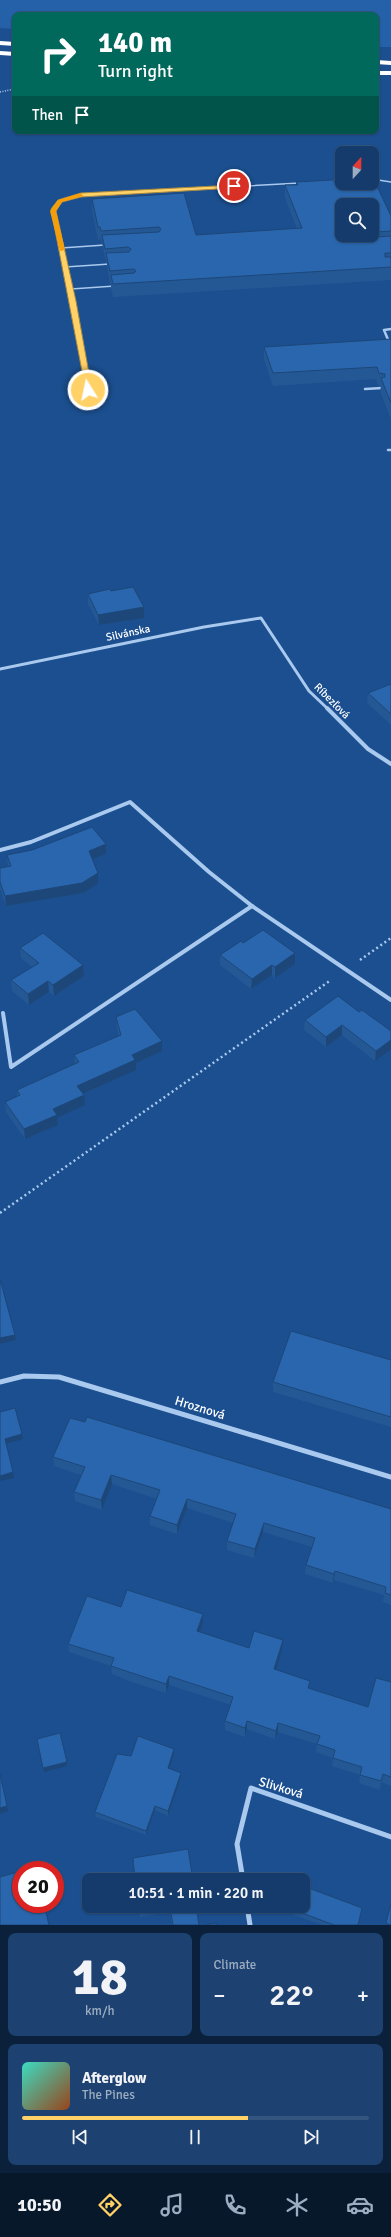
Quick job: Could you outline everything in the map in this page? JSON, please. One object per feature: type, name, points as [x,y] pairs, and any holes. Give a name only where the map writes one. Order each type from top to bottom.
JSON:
[{"type":"highway","points":[[0,43],[12,44]]},
{"type":"highway","points":[[0,54],[12,54]]},
{"type":"highway","points":[[379,62],[391,63]]},
{"type":"highway","points":[[379,73],[391,73]]},
{"type":"street","name":"Silvánska","points":[[0,669],[204,627],[261,618]]},
{"type":"street","name":"Ríbezľová","points":[[261,618],[309,692],[368,749],[391,764]]},
{"type":"street","points":[[0,850],[31,842],[130,802],[209,872],[252,906],[391,1000]]},
{"type":"street","points":[[3,1013],[11,1067],[252,906]]},
{"type":"street","name":"Hroznová","points":[[0,1382],[24,1376],[59,1377],[391,1477]]},
{"type":"street","name":"Slivková","points":[[242,1873],[237,1844],[251,1788],[391,1837]]},
{"type":"street","points":[[248,1913],[250,1925]]},
{"type":"lane","points":[[326,181],[335,180]]},
{"type":"lane","points":[[379,180],[391,182]]},
{"type":"lane","points":[[88,390],[71,289],[53,211],[60,201],[81,195],[302,183]]},
{"type":"lane","points":[[61,248],[106,245]]},
{"type":"lane","points":[[66,267],[113,263]]},
{"type":"lane","points":[[71,289],[118,286]]},
{"type":"lane","points":[[390,345],[384,330],[391,329]]},
{"type":"lane","points":[[364,389],[382,388]]},
{"type":"path","points":[[0,92],[12,90]]},
{"type":"path","points":[[0,1213],[391,938]]},
{"type":"shaded area","points":[[0,0],[391,0],[391,47],[379,47],[379,12],[12,12],[12,29],[0,28]]},
{"type":"building","points":[[333,180],[335,182],[335,190],[379,190],[391,216],[391,231],[379,232],[379,198],[335,198],[335,242],[379,242],[379,237],[391,236],[391,253],[385,253],[385,257],[391,257],[391,267],[113,284],[111,275],[134,273],[136,271],[134,269],[110,271],[106,253],[129,252],[131,249],[128,247],[105,249],[102,235],[159,232],[161,229],[159,227],[101,231],[100,227],[98,227],[92,199],[184,193],[196,235],[302,228],[285,185],[298,185],[296,182]]},
{"type":"building","points":[[391,339],[391,403],[381,378],[385,377],[385,374],[379,373],[377,367],[273,373],[264,347]]},
{"type":"building","points":[[133,587],[144,607],[98,615],[88,594],[110,589],[111,591]]},
{"type":"building","points":[[391,684],[391,714],[368,693]]},
{"type":"building","points":[[92,827],[106,844],[89,851],[98,873],[82,883],[5,896],[0,882],[0,868],[11,866],[7,855],[32,850]]},
{"type":"building","points":[[263,930],[295,953],[275,967],[272,965],[252,979],[220,955],[241,941],[243,943]]},
{"type":"building","points":[[43,933],[83,965],[53,985],[48,981],[28,994],[11,980],[39,963],[20,948]]},
{"type":"building","points":[[338,996],[359,1012],[362,1010],[391,1031],[391,1040],[376,1051],[342,1025],[326,1037],[305,1020]]},
{"type":"building","points":[[135,1009],[162,1041],[132,1055],[135,1060],[77,1086],[84,1095],[53,1109],[57,1115],[24,1129],[5,1102],[20,1095],[17,1090],[79,1062],[74,1055],[121,1035],[116,1017]]},
{"type":"building","points":[[0,1279],[15,1335],[0,1338]]},
{"type":"building","points":[[291,1331],[391,1360],[391,1417],[273,1382]]},
{"type":"building","points":[[15,1408],[22,1434],[5,1439],[13,1472],[0,1476],[0,1412]]},
{"type":"building","points":[[87,1417],[391,1509],[391,1595],[385,1593],[386,1587],[335,1571],[334,1574],[306,1565],[315,1538],[264,1523],[255,1549],[227,1541],[236,1514],[187,1499],[177,1525],[150,1516],[160,1490],[111,1475],[101,1500],[74,1492],[85,1467],[53,1457],[70,1418],[85,1422]]},
{"type":"building","points":[[127,1590],[203,1614],[197,1631],[249,1648],[254,1631],[283,1640],[274,1669],[310,1681],[308,1688],[368,1707],[376,1678],[391,1682],[391,1777],[383,1774],[381,1781],[360,1775],[362,1767],[333,1758],[335,1750],[317,1744],[320,1736],[278,1723],[276,1731],[247,1721],[245,1728],[225,1721],[233,1697],[169,1676],[166,1684],[111,1666],[114,1658],[68,1644],[87,1596],[121,1607]]},
{"type":"building","points":[[60,1733],[67,1762],[43,1768],[37,1739]]},
{"type":"building","points":[[138,1736],[174,1749],[168,1768],[181,1773],[168,1811],[155,1806],[146,1831],[95,1812],[117,1754],[131,1756]]},
{"type":"building","points":[[0,1774],[7,1806],[0,1808]]},
{"type":"building","points":[[188,1849],[192,1873],[134,1873],[133,1858]]},
{"type":"building","points":[[12,1874],[12,1913],[46,1913],[49,1925],[0,1925],[0,1877]]},
{"type":"building","points":[[310,1889],[362,1908],[358,1925],[334,1925],[302,1913],[310,1913]]},
{"type":"building","points":[[391,1903],[391,1925],[386,1923]]},
{"type":"building","points":[[171,1913],[197,1913],[199,1925],[173,1925]]},
{"type":"building","points":[[216,1923],[216,1925],[204,1925]]},
{"type":"slow traffic","points":[[62,250],[53,211],[60,201],[81,195]]},
{"type":"route","points":[[88,390],[73,301],[53,211],[60,201],[81,195],[234,186]]}]
